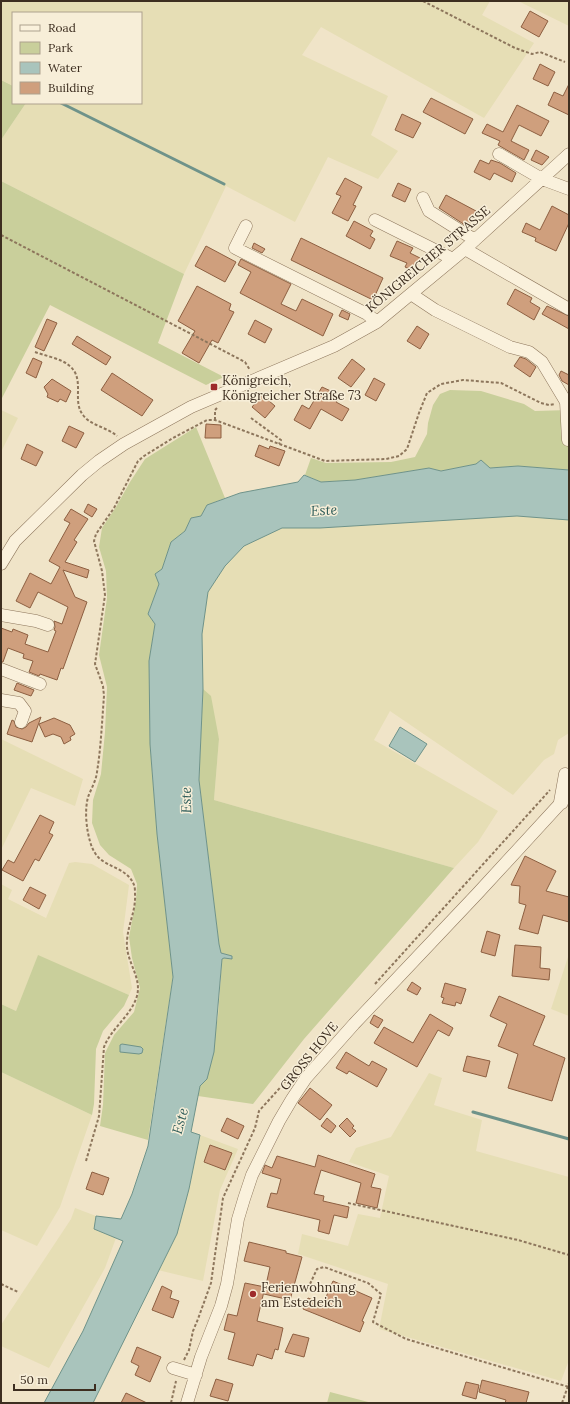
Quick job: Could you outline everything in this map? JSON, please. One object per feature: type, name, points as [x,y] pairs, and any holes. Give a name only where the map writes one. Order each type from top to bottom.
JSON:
[{"type":"street","points":[[499,154],[542,179],[569,189]]},
{"type":"street","name":"KÖNIGREICHER STRASSE","points":[[1,564],[15,541],[82,475],[99,461],[124,444],[191,407],[334,346],[376,322],[465,249],[569,154]]},
{"type":"street","points":[[423,198],[429,211],[475,240]]},
{"type":"street","points":[[375,220],[453,259]]},
{"type":"street","points":[[246,226],[235,248],[367,314],[376,322]]},
{"type":"street","points":[[465,249],[569,309]]},
{"type":"street","points":[[411,294],[435,310],[510,347],[529,352],[542,362],[566,402],[568,440]]},
{"type":"street","points":[[1,615],[36,621],[48,625]]},
{"type":"street","points":[[1,669],[40,684]]},
{"type":"street","points":[[1,700],[19,703],[25,711],[21,722]]},
{"type":"street","points":[[565,774],[566,800]]},
{"type":"street","name":"GROSS HOVE","points":[[187,1403],[201,1357],[221,1306],[227,1284],[238,1219],[246,1193],[256,1168],[279,1121],[292,1099],[306,1078],[354,1024],[566,800]]},
{"type":"street","points":[[176,1369],[196,1375]]},
{"type":"path","points":[[423,1],[515,48],[532,54],[540,52],[565,62]]},
{"type":"path","points":[[1,235],[245,362],[256,379]]},
{"type":"path","points":[[35,352],[67,364],[76,374],[79,387],[78,403],[82,414],[89,420],[116,434],[124,444]]},
{"type":"path","points":[[86,1161],[99,1116],[104,1047],[106,1041],[130,1010],[138,992],[137,978],[128,956],[127,948],[127,940],[136,904],[134,885],[126,873],[105,862],[95,854],[90,840],[86,819],[86,809],[88,797],[97,771],[104,696],[103,686],[95,664],[105,595],[102,571],[94,541],[96,534],[114,508],[138,461],[173,438],[207,420],[216,420],[325,461],[386,459],[399,456],[407,449],[427,393],[441,384],[463,380],[501,383],[549,406],[566,402]]},
{"type":"path","points":[[251,418],[281,440],[279,444]]},
{"type":"path","points":[[372,987],[565,774]]},
{"type":"path","points":[[171,1403],[176,1369],[189,1350],[192,1331],[211,1283],[223,1198],[255,1128],[259,1111],[297,1070]]},
{"type":"path","points":[[348,1203],[518,1240],[569,1255]]},
{"type":"path","points":[[310,1284],[317,1269],[324,1267],[368,1283],[381,1294],[373,1322],[389,1331],[406,1339],[568,1387]]},
{"type":"path","points":[[1,1284],[18,1292]]},
{"type":"path","points":[[562,1403],[569,1383]]},
{"type":"shaded area","points":[[1,1],[490,1],[482,15],[534,43],[484,118],[321,27],[302,55],[388,96],[371,135],[398,151],[378,179],[328,157],[295,222],[226,186],[184,274],[1,181],[1,140],[25,104],[142,104],[142,12],[12,12],[12,86],[1,80]]},
{"type":"shaded area","points":[[518,1],[569,1],[569,26]]},
{"type":"shaded area","points":[[1,410],[18,418],[1,452]]},
{"type":"shaded area","points":[[517,516],[569,520],[569,733],[558,740],[554,754],[544,760],[513,795],[390,711],[374,740],[498,811],[478,842],[454,868],[214,800],[219,739],[203,689],[202,634],[208,592],[225,566],[244,546],[282,528],[320,528]]},
{"type":"shaded area","points":[[1,739],[83,779],[75,806],[31,788],[1,850]]},
{"type":"shaded area","points":[[75,862],[92,864],[129,885],[123,932],[132,988],[129,995],[38,956],[16,1011],[1,1004],[1,884],[12,890],[8,899],[46,918],[69,863]]},
{"type":"shaded area","points":[[569,954],[569,1016],[551,1009]]},
{"type":"shaded area","points":[[1,1072],[92,1115],[60,1207],[37,1246],[1,1230]]},
{"type":"shaded area","points":[[429,1073],[442,1078],[434,1105],[482,1120],[476,1151],[569,1177],[569,1360],[561,1381],[379,1329],[388,1284],[298,1254],[302,1234],[348,1246],[358,1214],[380,1218],[389,1176],[349,1162],[356,1148],[391,1137]]},
{"type":"shaded area","points":[[200,1135],[238,1149],[220,1190],[203,1281],[158,1270],[177,1234],[189,1189]]},
{"type":"shaded area","points":[[75,1208],[96,1216],[94,1229],[116,1238],[105,1268],[49,1368],[1,1346],[1,1325],[71,1219]]},
{"type":"green space","points":[[1,80],[12,86],[12,104],[25,104],[1,140]]},
{"type":"green space","points":[[1,181],[184,274],[158,343],[224,377],[206,385],[50,305],[1,400]]},
{"type":"green space","points":[[450,390],[481,391],[524,404],[535,411],[569,410],[569,470],[518,466],[489,468],[476,464],[441,471],[429,468],[355,480],[321,482],[305,475],[311,458],[326,463],[391,462],[415,457],[427,434],[428,423],[433,405],[440,394]]},
{"type":"green space","points":[[196,427],[225,498],[207,505],[201,516],[191,518],[185,531],[171,542],[162,569],[159,584],[148,614],[155,624],[149,661],[150,744],[157,834],[173,976],[148,1140],[100,1126],[103,1105],[105,1053],[114,1035],[134,1012],[140,988],[132,958],[129,937],[136,900],[137,884],[131,869],[109,855],[100,845],[92,823],[93,800],[101,774],[107,687],[99,655],[107,598],[106,571],[99,547],[102,528],[145,459]]},
{"type":"green space","points":[[203,689],[211,696],[219,739],[214,800],[454,868],[304,1039],[253,1104],[198,1096],[200,1086],[207,1079],[218,1016],[222,959],[232,959],[232,956],[221,953],[219,944],[199,780]]},
{"type":"green space","points":[[38,955],[129,995],[124,1006],[103,1031],[96,1049],[94,1104],[92,1115],[1,1072],[1,1004],[16,1011]]},
{"type":"green space","points":[[330,1392],[372,1403],[327,1403]]},
{"type":"water","name":"Este","points":[[481,460],[490,468],[518,466],[569,470],[569,520],[517,516],[320,528],[282,528],[244,546],[225,566],[208,592],[202,634],[203,689],[199,780],[219,944],[221,953],[232,956],[232,959],[222,959],[214,1052],[207,1079],[200,1086],[191,1132],[200,1135],[189,1189],[177,1234],[93,1403],[44,1403],[83,1331],[123,1241],[94,1229],[96,1216],[121,1219],[132,1194],[148,1146],[173,977],[157,834],[150,744],[149,661],[155,624],[148,614],[159,584],[155,574],[162,569],[171,542],[185,531],[191,518],[201,516],[207,505],[240,493],[298,482],[304,475],[321,482],[355,480],[429,468],[441,471],[476,464]]},
{"type":"water","points":[[400,727],[427,744],[415,762],[389,746]]},
{"type":"water","points":[[120,1045],[141,1047],[143,1049],[142,1053],[120,1052]]},
{"type":"building","points":[[530,11],[548,21],[539,37],[521,27]]},
{"type":"building","points":[[540,64],[555,72],[548,86],[533,79]]},
{"type":"building","points":[[569,84],[569,115],[548,105],[554,92],[563,96]]},
{"type":"building","points":[[431,98],[473,119],[465,134],[423,112]]},
{"type":"building","points":[[517,105],[549,121],[541,136],[519,125],[511,141],[529,150],[524,160],[498,145],[500,141],[482,133],[487,124],[503,132]]},
{"type":"building","points":[[402,114],[421,123],[413,138],[395,130]]},
{"type":"building","points":[[536,150],[549,157],[542,165],[531,160]]},
{"type":"building","points":[[480,160],[489,164],[491,160],[500,163],[516,173],[512,182],[494,173],[490,180],[474,172]]},
{"type":"building","points":[[345,178],[362,187],[353,205],[356,206],[348,221],[332,213],[341,196],[336,194]]},
{"type":"building","points":[[398,183],[411,189],[405,202],[392,196]]},
{"type":"building","points":[[446,195],[476,211],[468,227],[439,208]]},
{"type":"building","points":[[552,206],[569,215],[569,223],[556,251],[535,241],[536,238],[522,232],[526,223],[540,230]]},
{"type":"building","points":[[354,221],[373,231],[370,236],[375,239],[370,249],[346,236]]},
{"type":"building","points":[[301,238],[383,278],[373,300],[291,260]]},
{"type":"building","points":[[397,241],[413,248],[410,253],[420,258],[414,271],[405,267],[407,263],[390,256]]},
{"type":"building","points":[[254,243],[265,249],[262,253],[252,248]]},
{"type":"building","points":[[206,246],[236,262],[225,282],[195,266]]},
{"type":"building","points":[[241,259],[291,284],[281,304],[296,311],[302,299],[333,314],[323,336],[240,293],[251,272],[238,265]]},
{"type":"building","points":[[197,286],[231,304],[229,310],[234,312],[218,343],[212,340],[199,363],[182,353],[195,331],[178,321]]},
{"type":"building","points":[[515,289],[532,298],[530,302],[540,308],[534,320],[507,304]]},
{"type":"building","points":[[547,306],[569,316],[569,329],[542,314]]},
{"type":"building","points":[[342,310],[350,314],[348,320],[339,316]]},
{"type":"building","points":[[47,319],[57,323],[44,351],[35,347]]},
{"type":"building","points":[[255,320],[272,329],[265,343],[248,334]]},
{"type":"building","points":[[417,326],[429,334],[420,349],[407,341]]},
{"type":"building","points":[[77,336],[111,357],[106,365],[72,344]]},
{"type":"building","points":[[520,357],[526,359],[536,367],[530,377],[514,366]]},
{"type":"building","points":[[33,358],[42,362],[36,378],[26,373]]},
{"type":"building","points":[[352,359],[365,369],[351,387],[338,378]]},
{"type":"building","points":[[561,371],[569,375],[569,385],[562,381],[559,375]]},
{"type":"building","points":[[112,373],[153,400],[142,416],[101,390]]},
{"type":"building","points":[[374,378],[385,384],[376,401],[365,395]]},
{"type":"building","points":[[52,379],[71,391],[66,402],[60,399],[58,402],[47,397],[48,394],[44,387]]},
{"type":"building","points":[[322,387],[333,392],[331,395],[338,399],[336,402],[349,409],[342,421],[321,409],[310,429],[294,420],[302,405],[309,409]]},
{"type":"building","points":[[262,395],[275,406],[265,418],[252,407]]},
{"type":"building","points":[[206,424],[221,425],[221,438],[205,438]]},
{"type":"building","points":[[69,426],[84,433],[76,448],[62,441]]},
{"type":"building","points":[[27,444],[43,452],[36,466],[21,459]]},
{"type":"building","points":[[259,445],[269,449],[270,446],[285,451],[279,466],[255,456]]},
{"type":"building","points":[[88,504],[97,509],[92,517],[84,512]]},
{"type":"building","points":[[71,509],[88,519],[74,540],[77,542],[65,562],[89,570],[87,578],[63,570],[75,597],[87,602],[63,669],[61,668],[57,680],[29,672],[33,661],[23,658],[24,654],[8,648],[3,662],[1,662],[1,628],[12,632],[13,629],[28,635],[25,644],[48,652],[56,631],[54,630],[54,621],[62,624],[68,607],[38,592],[30,608],[16,601],[30,573],[51,584],[60,567],[49,561],[70,523],[64,520]]},
{"type":"building","points":[[17,683],[34,690],[31,696],[14,690]]},
{"type":"building","points":[[41,717],[32,742],[7,734],[12,720],[14,721],[16,727],[22,729],[29,723]]},
{"type":"building","points":[[54,718],[70,725],[75,734],[70,737],[71,740],[64,744],[61,737],[53,734],[45,737],[39,724]]},
{"type":"building","points":[[40,815],[54,822],[49,833],[53,835],[39,861],[35,859],[23,881],[2,870],[8,860],[14,863]]},
{"type":"building","points":[[525,856],[556,871],[546,891],[569,897],[569,922],[543,915],[538,934],[519,929],[526,905],[519,903],[520,886],[511,885]]},
{"type":"building","points":[[30,887],[46,895],[39,909],[23,900]]},
{"type":"building","points":[[487,931],[500,935],[495,956],[481,952]]},
{"type":"building","points":[[515,945],[541,947],[540,968],[550,969],[549,980],[512,976]]},
{"type":"building","points":[[412,982],[421,988],[417,995],[407,990]]},
{"type":"building","points":[[445,983],[466,989],[461,1004],[456,1002],[455,1006],[442,1003],[444,998],[441,997]]},
{"type":"building","points":[[499,996],[545,1016],[533,1045],[565,1058],[552,1101],[508,1088],[518,1054],[498,1046],[507,1024],[490,1016]]},
{"type":"building","points":[[430,1014],[453,1028],[449,1036],[438,1030],[417,1067],[374,1043],[384,1027],[413,1043]]},
{"type":"building","points":[[374,1015],[383,1020],[378,1028],[370,1023]]},
{"type":"building","points":[[346,1052],[369,1066],[372,1061],[387,1069],[377,1087],[349,1071],[347,1074],[336,1068]]},
{"type":"building","points":[[467,1056],[490,1061],[486,1077],[463,1071]]},
{"type":"building","points":[[310,1088],[332,1105],[320,1120],[298,1103]]},
{"type":"building","points":[[227,1118],[244,1126],[238,1139],[221,1131]]},
{"type":"building","points":[[327,1118],[336,1126],[331,1133],[321,1126]]},
{"type":"building","points":[[347,1118],[354,1126],[352,1128],[356,1131],[350,1137],[339,1126]]},
{"type":"building","points":[[210,1145],[232,1153],[225,1170],[204,1162]]},
{"type":"building","points":[[318,1155],[375,1174],[371,1187],[381,1189],[377,1208],[356,1203],[361,1183],[321,1170],[314,1194],[324,1196],[323,1201],[349,1207],[347,1218],[334,1215],[329,1234],[318,1231],[320,1220],[267,1207],[271,1193],[277,1194],[281,1179],[262,1173],[265,1165],[272,1168],[277,1156],[315,1167]]},
{"type":"building","points":[[92,1172],[109,1178],[103,1195],[86,1189]]},
{"type":"building","points":[[249,1242],[286,1251],[286,1253],[302,1257],[290,1300],[264,1294],[270,1267],[244,1261]]},
{"type":"building","points":[[333,1281],[372,1298],[362,1321],[364,1322],[360,1332],[303,1309],[308,1298],[323,1304]]},
{"type":"building","points":[[245,1283],[265,1287],[257,1321],[283,1328],[278,1350],[275,1349],[272,1359],[257,1354],[253,1366],[228,1359],[235,1333],[224,1330],[228,1314],[237,1316]]},
{"type":"building","points":[[162,1286],[172,1291],[170,1298],[179,1301],[173,1318],[152,1310]]},
{"type":"building","points":[[293,1334],[309,1338],[304,1357],[285,1352]]},
{"type":"building","points":[[137,1347],[161,1357],[150,1382],[135,1375],[139,1366],[131,1362]]},
{"type":"building","points":[[216,1379],[233,1384],[228,1401],[210,1396]]},
{"type":"building","points":[[482,1380],[529,1392],[526,1403],[505,1403],[506,1400],[479,1392]]},
{"type":"building","points":[[466,1382],[479,1385],[476,1399],[462,1395]]},
{"type":"building","points":[[126,1393],[147,1403],[121,1403]]},
{"type":"waterway","points":[[63,104],[224,184]]},
{"type":"waterway","points":[[473,1112],[569,1139]]},
{"type":"place","name":"Königreich, Königreicher Straße 73","points":[[214,387]]},
{"type":"place","name":"Ferienwohnung am Estedeich","points":[[253,1294]]}]
